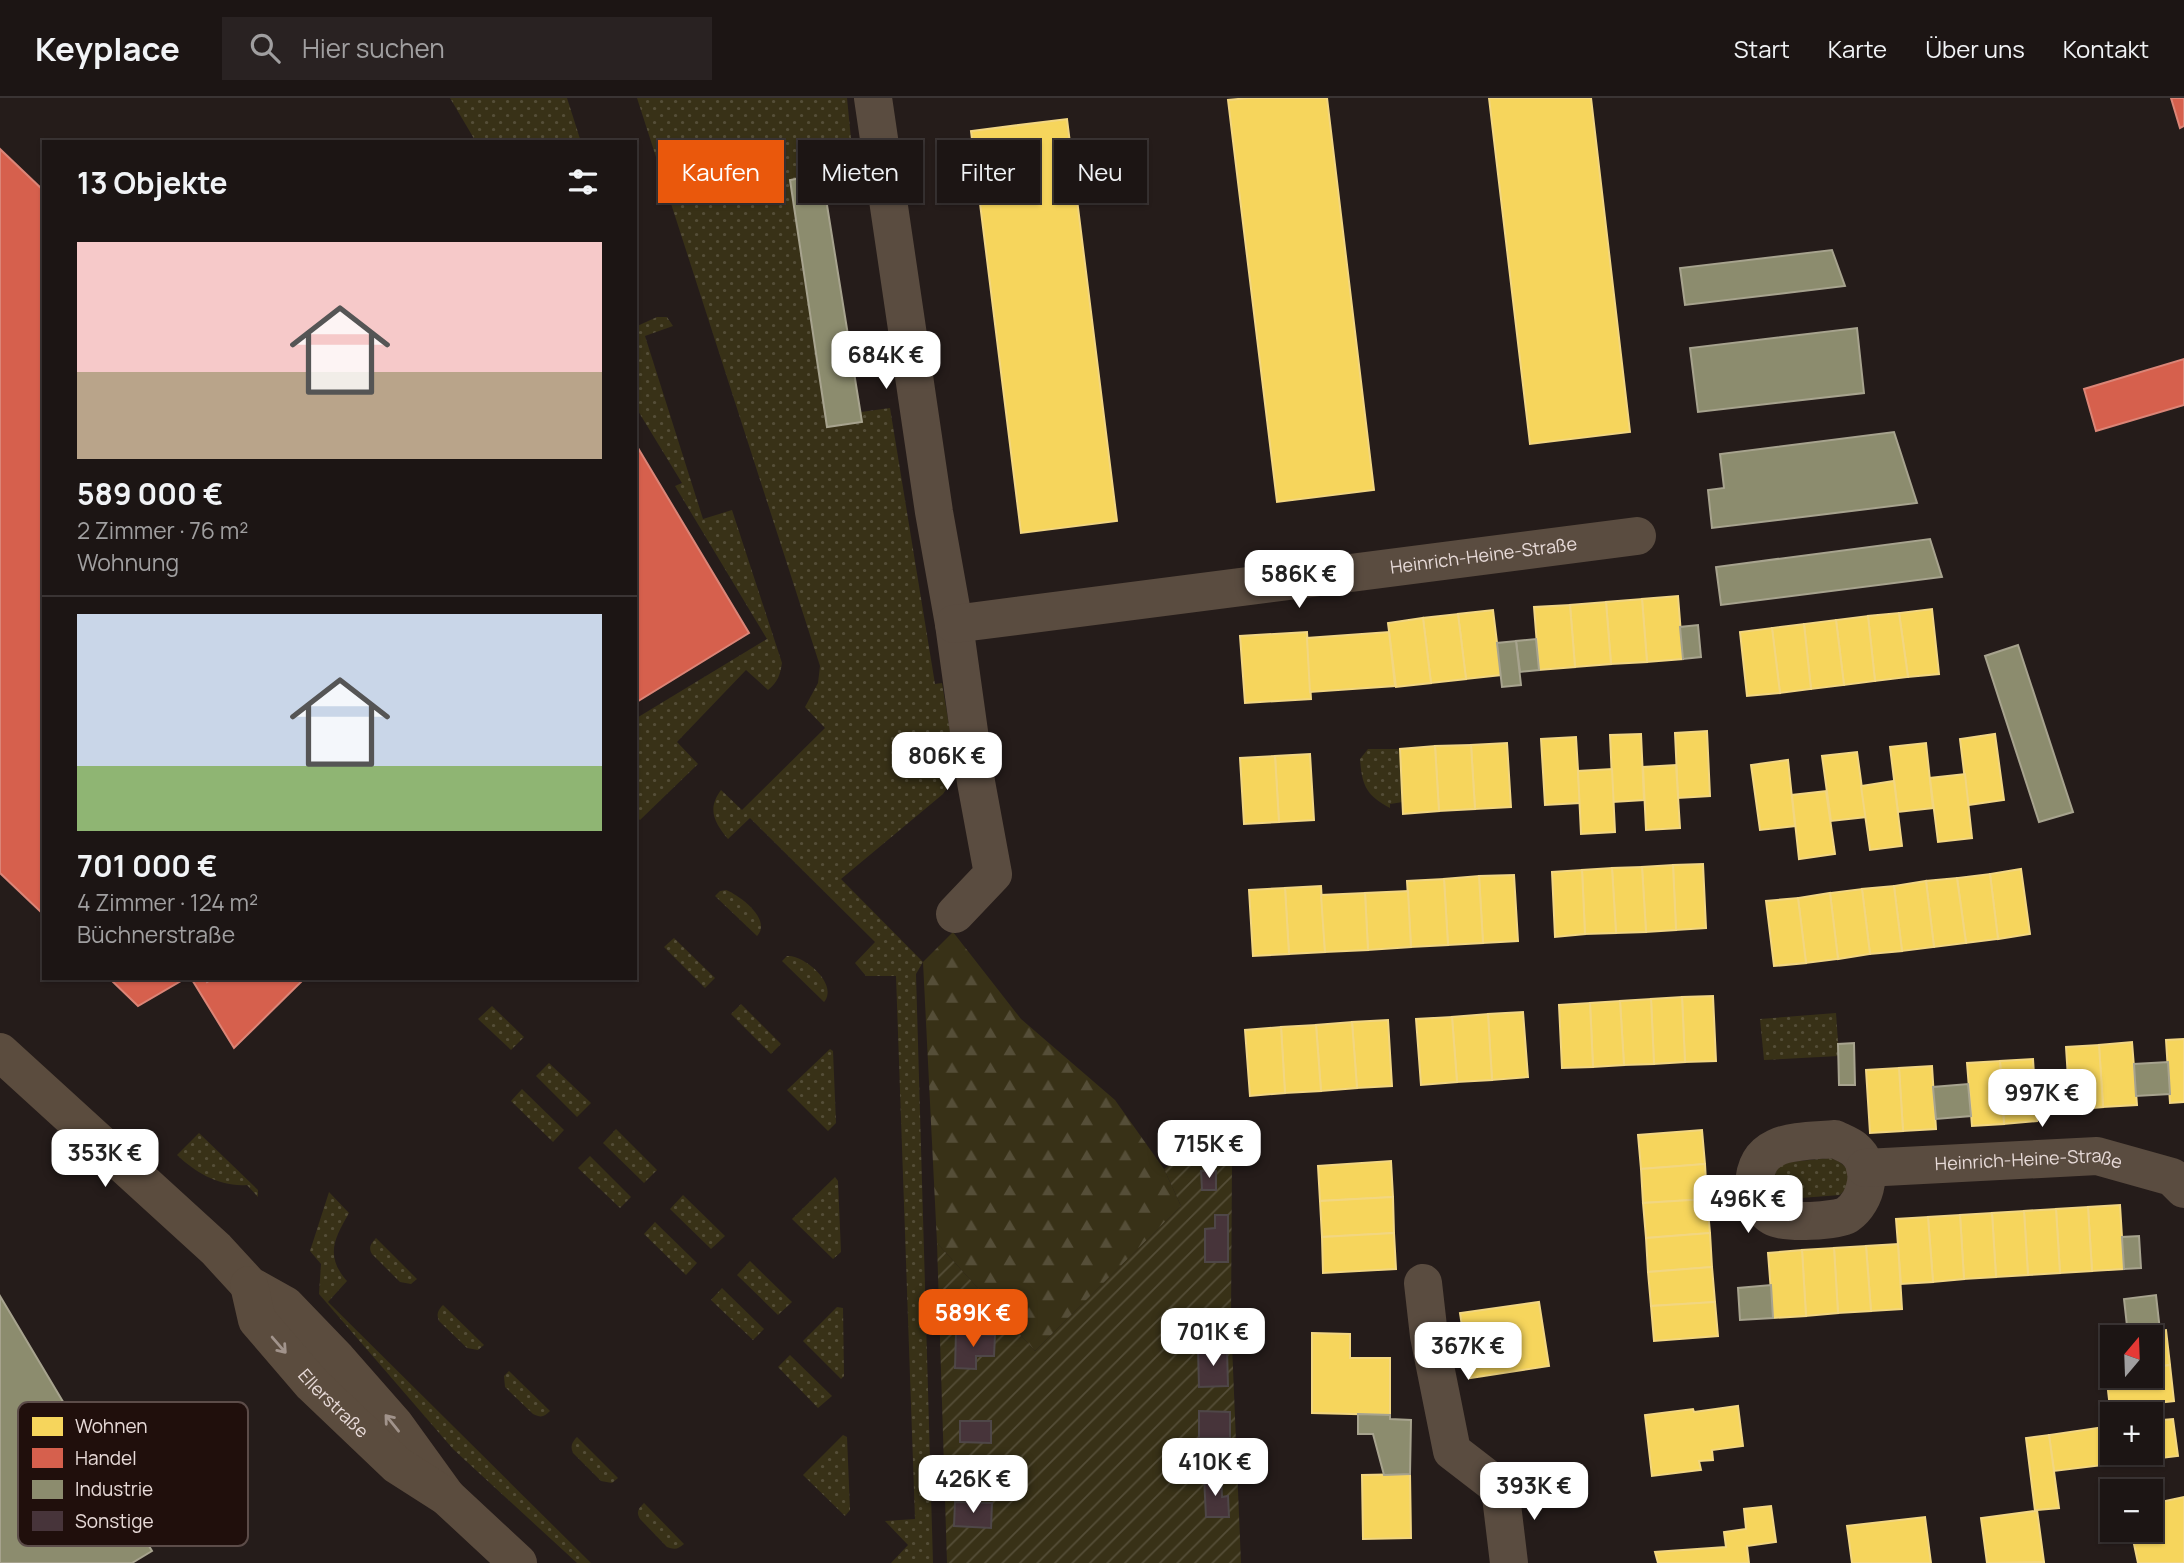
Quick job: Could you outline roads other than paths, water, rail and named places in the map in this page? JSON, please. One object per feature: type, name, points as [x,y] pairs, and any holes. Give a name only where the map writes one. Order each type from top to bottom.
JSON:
[{"type":"main road","name":"Ellerstraße","points":[[0,1052],[216,1250],[249,1285],[285,1305],[395,1425],[447,1497],[518,1563]]},
{"type":"street","points":[[873,98],[976,782],[993,874],[955,914]]},
{"type":"street","name":"Heinrich-Heine-Straße","points":[[954,624],[1637,537]]},
{"type":"street","name":"Heinrich-Heine-Straße","points":[[1865,1168],[2097,1156],[2172,1177],[2184,1189]]},
{"type":"street","points":[[1423,1283],[1429,1336],[1452,1451],[1500,1488],[1509,1563]]}]
